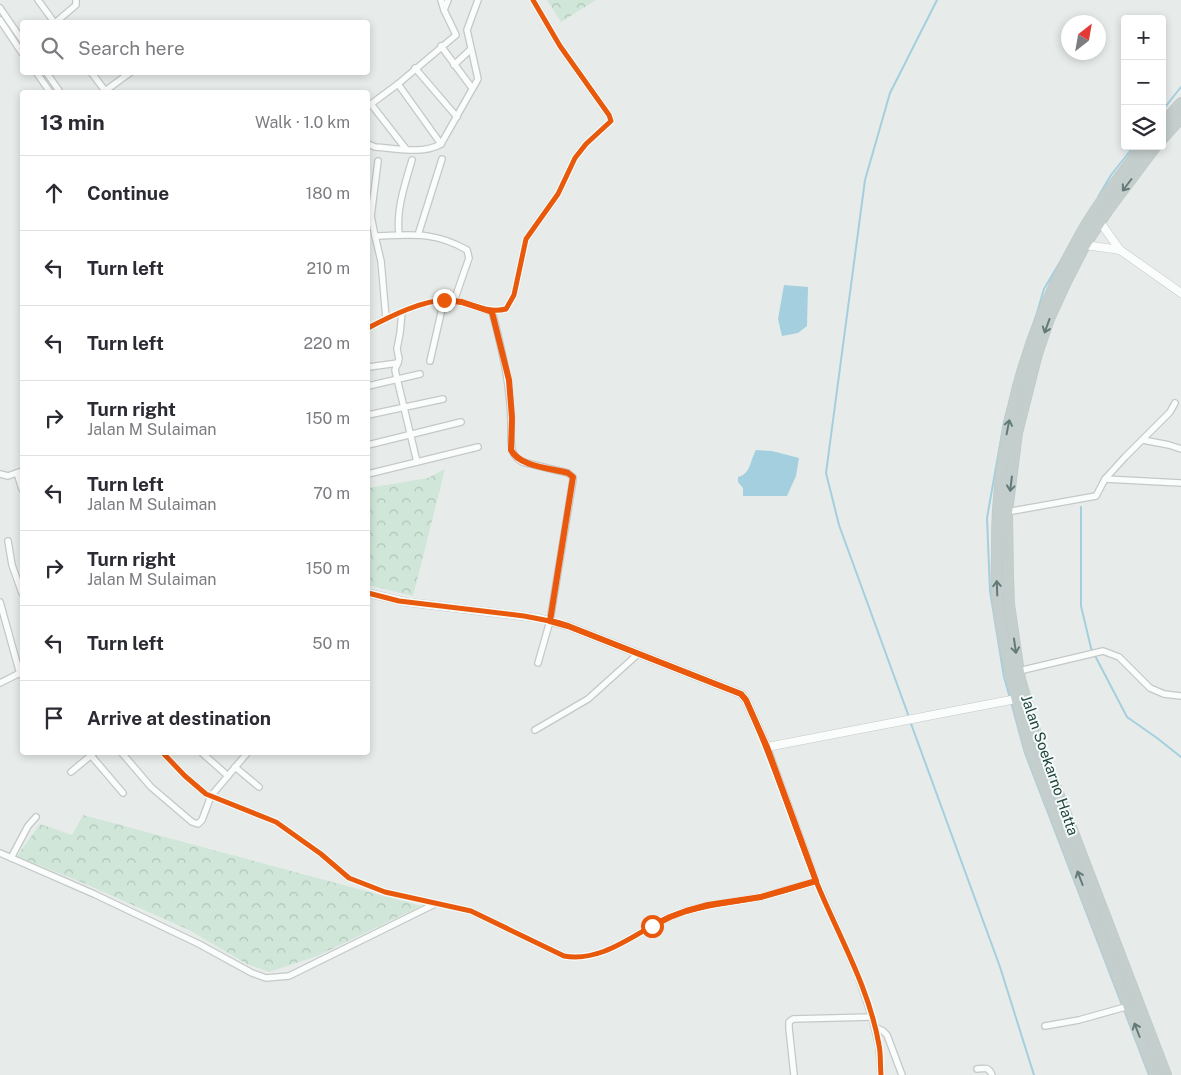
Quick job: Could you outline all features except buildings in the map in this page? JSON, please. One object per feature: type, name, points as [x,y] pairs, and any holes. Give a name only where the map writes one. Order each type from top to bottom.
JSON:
[{"type":"highway","points":[[1166,120],[1181,103]]},
{"type":"highway","points":[[1166,135],[1181,118]]},
{"type":"highway","name":"Jalan Soekarno Hatta","points":[[1140,150],[1094,212],[1057,278],[1044,307],[1012,406],[1002,460],[997,535],[997,596],[1015,700],[1029,748],[1127,1007],[1155,1075]]},
{"type":"highway","name":"Jalan Soekarno Hatta","points":[[1153,150],[1085,245],[1052,312],[1037,354],[1017,433],[1007,512],[1009,604],[1019,671],[1029,710],[1048,768],[1166,1075]]},
{"type":"street","points":[[38,0],[53,20]]},
{"type":"street","points":[[57,20],[76,5],[76,0]]},
{"type":"street","points":[[441,0],[456,34]]},
{"type":"street","points":[[444,10],[448,0]]},
{"type":"street","points":[[370,145],[374,147],[423,150],[434,148],[441,144],[478,79],[467,30],[478,0]]},
{"type":"street","points":[[370,327],[402,312],[427,303],[444,300],[492,312],[506,309],[514,295],[526,239],[558,194],[575,158],[586,144],[611,121],[609,115],[560,46],[532,0]]},
{"type":"street","points":[[0,8],[20,37]]},
{"type":"street","points":[[0,20],[20,47]]},
{"type":"street","points":[[370,105],[398,84],[456,34],[467,30]]},
{"type":"street","points":[[441,46],[472,88]]},
{"type":"street","points":[[454,65],[471,49]]},
{"type":"street","points":[[415,68],[457,117]]},
{"type":"street","points":[[38,75],[49,90]]},
{"type":"street","points":[[48,75],[59,90]]},
{"type":"street","points":[[93,75],[104,90]]},
{"type":"street","points":[[108,90],[127,75]]},
{"type":"street","points":[[398,84],[441,144]]},
{"type":"street","points":[[370,107],[406,149]]},
{"type":"street","points":[[418,235],[442,159]]},
{"type":"street","points":[[399,235],[401,195],[412,160]]},
{"type":"street","points":[[378,161],[371,216],[381,261],[386,318]]},
{"type":"street","points":[[1100,222],[1120,250],[1181,293]]},
{"type":"street","points":[[375,236],[418,235],[440,238],[467,250],[469,258],[454,301]]},
{"type":"street","points":[[1085,245],[1120,250]]},
{"type":"street","points":[[430,361],[444,300]]},
{"type":"street","points":[[402,312],[397,349],[400,359],[395,370],[417,462]]},
{"type":"street","points":[[492,312],[509,380],[512,418],[511,450],[522,462],[568,473],[573,477],[550,621],[538,663]]},
{"type":"street","points":[[370,367],[398,363]]},
{"type":"street","points":[[370,386],[420,374]]},
{"type":"street","points":[[370,415],[443,398]]},
{"type":"street","points":[[1007,512],[1096,496],[1105,479],[1170,412],[1175,403]]},
{"type":"street","points":[[370,444],[461,422]]},
{"type":"street","points":[[1143,440],[1181,449]]},
{"type":"street","points":[[370,474],[478,447]]},
{"type":"street","points":[[0,474],[20,476]]},
{"type":"street","points":[[1105,479],[1181,483]]},
{"type":"street","points":[[8,541],[12,564],[20,587]]},
{"type":"street","points":[[370,593],[406,602],[524,616],[550,621],[568,626],[741,694],[746,700],[767,747],[816,881],[857,973],[880,1046],[880,1075]]},
{"type":"street","points":[[0,602],[20,667]]},
{"type":"street","points":[[1019,671],[1103,651],[1119,657],[1150,688],[1164,694],[1181,696]]},
{"type":"street","points":[[534,730],[588,699],[638,654]]},
{"type":"street","points":[[0,682],[20,675]]},
{"type":"street","points":[[767,747],[1015,700]]},
{"type":"street","points":[[71,772],[90,755]]},
{"type":"street","points":[[92,755],[124,792]]},
{"type":"street","points":[[124,755],[151,787],[192,822],[198,824],[202,820],[211,796],[245,755]]},
{"type":"street","points":[[165,755],[206,794],[276,822],[321,854],[349,878],[385,892],[471,912],[564,956],[574,958],[614,948],[670,917],[686,911],[708,905],[761,897],[816,881]]},
{"type":"street","points":[[204,755],[228,776]]},
{"type":"street","points":[[236,767],[259,787]]},
{"type":"street","points":[[11,858],[28,826],[36,816]]},
{"type":"street","points":[[0,853],[94,894],[266,978],[290,976],[436,904]]},
{"type":"street","points":[[1045,1026],[1127,1007]]},
{"type":"street","points":[[794,1075],[789,1028],[789,1022],[793,1018],[872,1017]]},
{"type":"street","points":[[875,1027],[883,1031],[887,1036],[902,1075]]},
{"type":"street","points":[[977,1069],[987,1068],[992,1075]]},
{"type":"green space","points":[[547,0],[596,0],[561,22]]},
{"type":"green space","points":[[445,469],[413,596],[370,585],[370,488],[428,478]]},
{"type":"green space","points":[[83,815],[421,906],[317,956],[269,972],[247,964],[189,930],[17,856],[40,824],[72,835]]},
{"type":"water","points":[[784,285],[808,287],[807,326],[798,333],[782,336],[778,319]]},
{"type":"water","points":[[756,450],[772,451],[799,458],[796,476],[787,496],[743,496],[743,488],[738,482],[738,477],[748,470]]},
{"type":"waterway","points":[[909,717],[839,525],[826,473],[865,180],[890,93],[937,0]]},
{"type":"waterway","points":[[1166,106],[1181,87]]},
{"type":"waterway","points":[[1098,197],[1111,175],[1131,150]]},
{"type":"waterway","points":[[1034,323],[1044,289],[1063,257]]},
{"type":"waterway","points":[[1008,407],[987,518],[990,591],[1004,677],[1010,698]]},
{"type":"waterway","points":[[1081,507],[1081,606],[1091,648],[1127,717],[1181,757]]},
{"type":"waterway","points":[[1011,702],[1025,753],[1122,1005]]},
{"type":"waterway","points":[[910,721],[1000,967],[1034,1075]]},
{"type":"waterway","points":[[1124,1010],[1149,1075]]},
{"type":"cycle path","points":[[370,327],[407,309],[439,300],[456,301],[491,310],[506,309],[514,295],[526,239],[558,194],[575,158],[586,144],[611,121],[609,115],[560,46],[533,0]]},
{"type":"cycle path","points":[[370,594],[399,601],[524,616],[560,623],[741,694],[746,700],[756,722],[816,881],[868,1002],[880,1048],[881,1075]]},
{"type":"cycle path","points":[[165,755],[206,794],[276,822],[321,854],[349,878],[385,892],[471,911],[564,956],[579,957],[607,950],[659,922],[682,913],[767,895],[816,881]]},
{"type":"route","points":[[444,300],[462,302],[492,312],[509,380],[512,418],[511,450],[522,462],[568,473],[573,477],[550,621],[568,626],[741,694],[746,700],[767,747],[816,881],[748,900],[708,905],[686,911],[652,926]]}]
